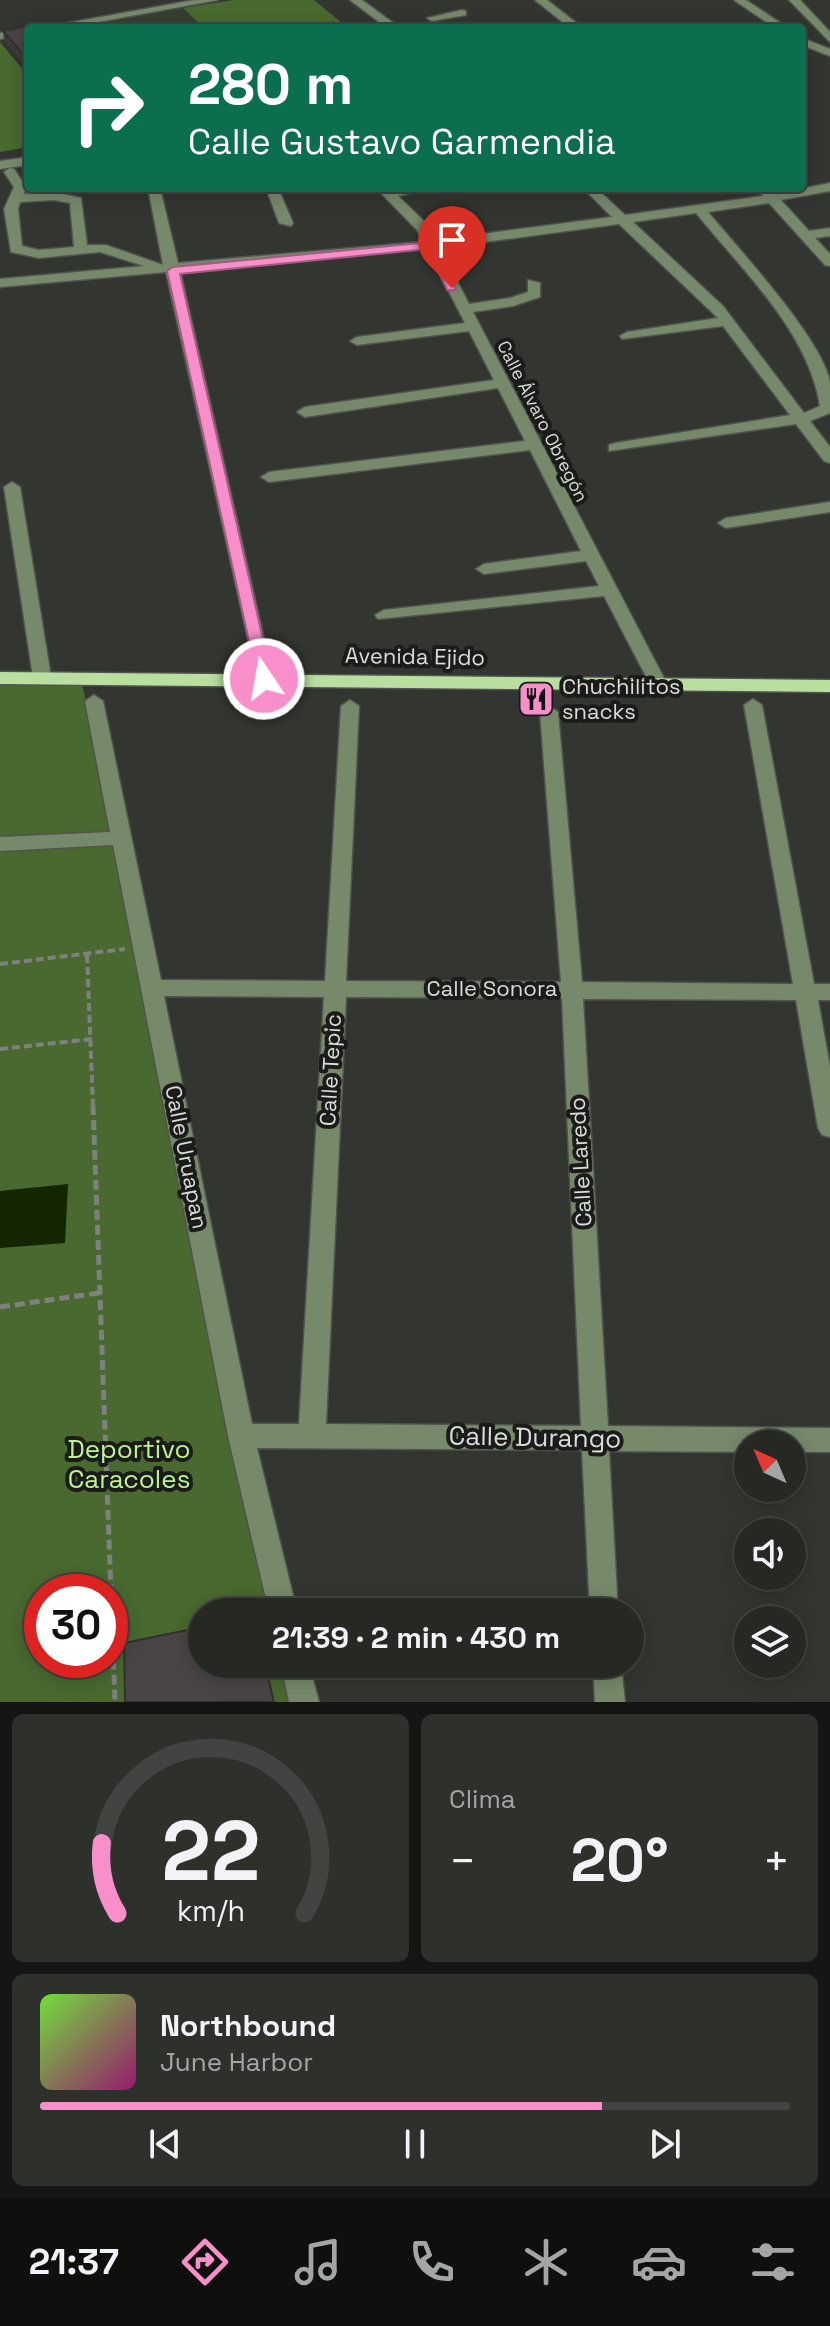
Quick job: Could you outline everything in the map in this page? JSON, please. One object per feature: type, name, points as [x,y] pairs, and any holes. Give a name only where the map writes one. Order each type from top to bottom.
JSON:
[{"type":"main road","name":"Avenida Ejido","points":[[0,678],[830,686]]},
{"type":"street","points":[[68,24],[213,0]]},
{"type":"street","points":[[355,0],[388,24]]},
{"type":"street","points":[[430,0],[449,15]]},
{"type":"street","points":[[540,0],[572,24]]},
{"type":"street","points":[[739,0],[776,24]]},
{"type":"street","points":[[794,0],[830,39]]},
{"type":"street","points":[[432,18],[462,13]]},
{"type":"street","points":[[0,36],[24,32]]},
{"type":"street","points":[[806,43],[827,51]]},
{"type":"street","points":[[806,53],[827,51]]},
{"type":"street","points":[[5,168],[20,187],[11,209],[16,249],[30,254],[108,249],[173,271]]},
{"type":"street","points":[[806,189],[830,187]]},
{"type":"street","points":[[155,192],[264,679]]},
{"type":"street","points":[[274,192],[286,223]]},
{"type":"street","name":"Calle Álvaro Obregón","points":[[386,192],[417,220],[431,245],[657,682]]},
{"type":"street","points":[[593,192],[728,321],[830,458]]},
{"type":"street","points":[[0,283],[173,271],[431,245],[699,209],[767,193],[830,262]]},
{"type":"street","points":[[17,198],[54,196],[76,201],[81,249]]},
{"type":"street","points":[[615,448],[803,418],[819,414],[828,407],[827,390],[820,368],[800,336],[699,209]]},
{"type":"street","points":[[805,235],[830,232]]},
{"type":"street","points":[[111,285],[149,280],[173,271]]},
{"type":"street","points":[[462,309],[525,299],[535,294],[533,283]]},
{"type":"street","points":[[627,336],[728,321]]},
{"type":"street","points":[[357,341],[472,326]]},
{"type":"street","points":[[305,412],[501,383]]},
{"type":"street","points":[[269,477],[533,445]]},
{"type":"street","points":[[12,487],[42,677]]},
{"type":"street","points":[[726,523],[830,507]]},
{"type":"street","points":[[484,569],[590,555]]},
{"type":"street","points":[[384,615],[608,590]]},
{"type":"street","name":"Calle Uruapan","points":[[94,701],[154,988],[241,1436],[280,1598]]},
{"type":"street","points":[[753,705],[830,1128]]},
{"type":"street","name":"Calle Tepic","points":[[312,1434],[350,706]]},
{"type":"street","name":"Calle Laredo","points":[[549,712],[572,988],[603,1598]]},
{"type":"street","points":[[0,844],[122,838]]},
{"type":"street","name":"Calle Sonora","points":[[154,988],[572,988],[830,992]]},
{"type":"street","name":"Calle Durango","points":[[241,1436],[312,1434],[830,1440]]},
{"type":"street","points":[[298,1678],[304,1702]]},
{"type":"street","points":[[608,1678],[610,1702]]},
{"type":"path","points":[[0,964],[145,947]]},
{"type":"path","points":[[87,955],[115,1702]]},
{"type":"path","points":[[0,1049],[92,1039]]},
{"type":"path","points":[[0,1307],[99,1293]]},
{"type":"shaded area","points":[[183,8],[200,24],[97,24]]},
{"type":"shaded area","points":[[68,1184],[65,1243],[0,1248],[0,1191]]},
{"type":"green space","points":[[233,0],[314,0],[343,24],[200,24],[183,8]]},
{"type":"green space","points":[[0,42],[24,71],[24,148],[0,152]]},
{"type":"green space","name":"Deportivo Caracoles","points":[[0,684],[82,684],[292,1598],[188,1598],[188,1678],[310,1678],[316,1702],[0,1702]]},
{"type":"building","points":[[24,27],[24,55],[3,31]]},
{"type":"building","points":[[188,1630],[188,1678],[268,1678],[274,1702],[125,1702],[128,1642]]},
{"type":"place","name":"Chuchilitos snacks","points":[[536,699]]},
{"type":"route","points":[[264,679],[173,271],[431,245],[452,288]]}]
